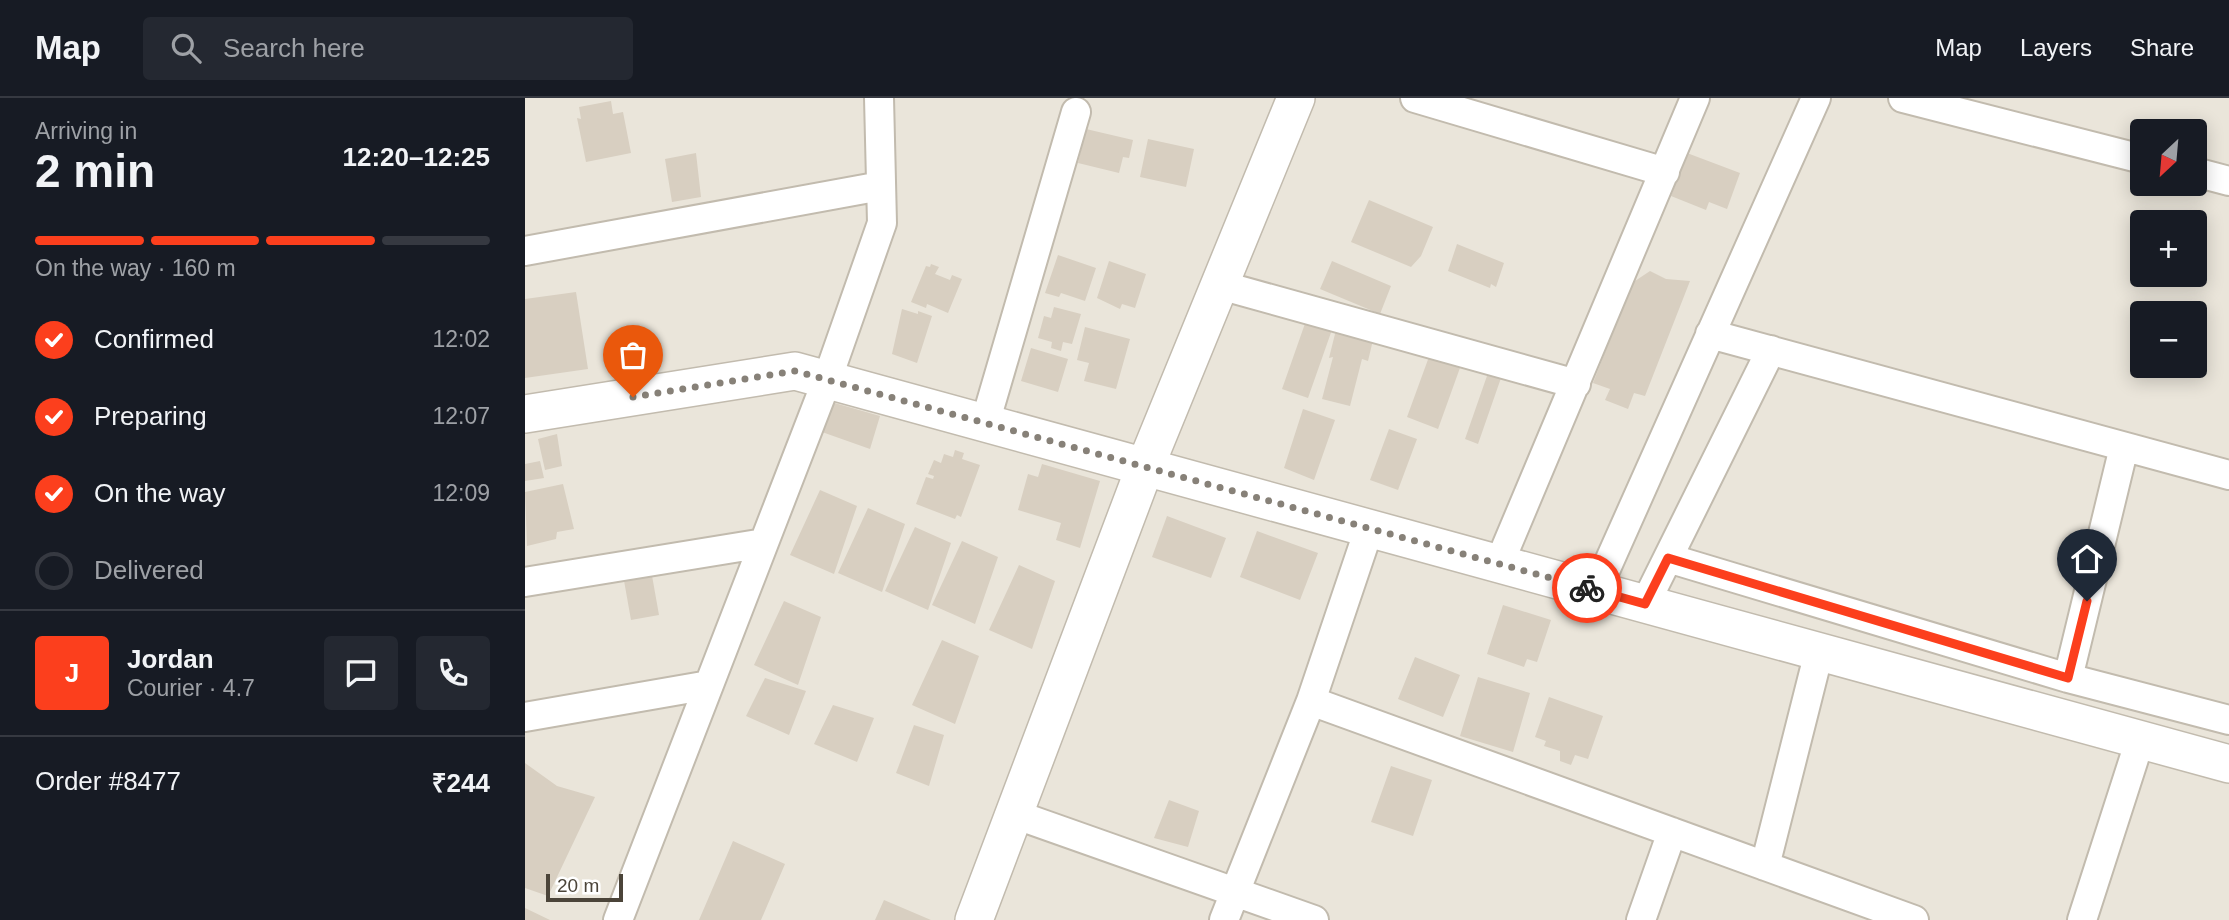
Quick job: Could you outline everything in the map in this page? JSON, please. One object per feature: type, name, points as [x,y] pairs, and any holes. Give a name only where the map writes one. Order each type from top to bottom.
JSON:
[{"type":"street","points":[[618,920],[827,380],[882,223],[879,98]]},
{"type":"street","points":[[974,920],[1145,467],[1296,98]]},
{"type":"street","points":[[1415,98],[1665,172]]},
{"type":"street","points":[[1499,564],[1695,98]]},
{"type":"street","points":[[1596,591],[1816,98]]},
{"type":"street","points":[[1903,98],[2130,156]]},
{"type":"street","points":[[985,423],[1076,112]]},
{"type":"street","points":[[2207,175],[2229,181]]},
{"type":"street","points":[[525,251],[881,186]]},
{"type":"street","points":[[1220,285],[1576,384]]},
{"type":"street","points":[[1710,334],[2228,473]]},
{"type":"street","points":[[1645,604],[1771,350]]},
{"type":"street","points":[[525,414],[795,371],[2229,764]]},
{"type":"street","points":[[2068,678],[2124,447]]},
{"type":"street","points":[[1224,920],[1311,701],[1369,528]]},
{"type":"street","points":[[525,582],[764,543]]},
{"type":"street","points":[[1668,558],[2068,678],[2229,720]]},
{"type":"street","points":[[1765,866],[1819,652]]},
{"type":"street","points":[[525,717],[709,685]]},
{"type":"street","points":[[1311,701],[1914,920]]},
{"type":"street","points":[[2082,920],[2140,740]]},
{"type":"street","points":[[1014,814],[1314,920]]},
{"type":"street","points":[[1641,920],[1672,832]]},
{"type":"shaded area","points":[[525,98],[2229,98],[2229,920],[525,920]]},
{"type":"building","points":[[611,101],[613,114],[623,112],[631,153],[586,162],[577,118],[581,119],[579,107]]},
{"type":"building","points":[[1086,129],[1133,140],[1129,158],[1123,157],[1119,173],[1078,163]]},
{"type":"building","points":[[1148,139],[1194,149],[1186,187],[1140,177]]},
{"type":"building","points":[[696,153],[701,197],[672,202],[665,159]]},
{"type":"building","points":[[1687,153],[1740,173],[1727,209],[1709,202],[1706,210],[1671,196]]},
{"type":"building","points":[[1369,200],[1433,227],[1421,256],[1411,267],[1351,242]]},
{"type":"building","points":[[1457,244],[1504,263],[1496,287],[1491,284],[1490,288],[1448,271]]},
{"type":"building","points":[[1058,255],[1096,268],[1085,301],[1061,293],[1059,297],[1045,293]]},
{"type":"building","points":[[1109,261],[1146,274],[1135,308],[1122,304],[1120,309],[1097,298]]},
{"type":"building","points":[[1332,261],[1391,286],[1380,314],[1320,289]]},
{"type":"building","points":[[931,264],[939,267],[935,274],[950,280],[952,275],[962,279],[948,313],[927,304],[926,308],[911,302],[926,266],[930,267]]},
{"type":"building","points":[[1650,271],[1666,279],[1690,281],[1645,396],[1634,393],[1628,409],[1605,400],[1610,389],[1593,383],[1632,283]]},
{"type":"building","points":[[576,292],[588,369],[525,378],[525,299]]},
{"type":"building","points":[[1054,307],[1081,314],[1072,344],[1063,342],[1061,351],[1051,348],[1052,342],[1038,338],[1044,316],[1051,318]]},
{"type":"building","points":[[902,309],[932,316],[917,363],[892,354]]},
{"type":"building","points":[[1308,315],[1334,324],[1308,398],[1282,389]]},
{"type":"building","points":[[1085,327],[1130,339],[1116,389],[1084,381],[1089,363],[1077,360]]},
{"type":"building","points":[[1336,330],[1373,340],[1368,361],[1362,359],[1350,406],[1322,399],[1333,357],[1329,358]]},
{"type":"building","points":[[1031,348],[1068,359],[1058,392],[1021,381]]},
{"type":"building","points":[[1430,354],[1461,365],[1438,429],[1407,417]]},
{"type":"building","points":[[1488,373],[1501,378],[1478,444],[1465,439]]},
{"type":"building","points":[[831,402],[880,416],[870,449],[822,432]]},
{"type":"building","points":[[1303,409],[1335,420],[1314,480],[1284,468]]},
{"type":"building","points":[[1389,429],[1417,439],[1398,490],[1370,480]]},
{"type":"building","points":[[557,434],[562,466],[545,470],[538,439]]},
{"type":"building","points":[[955,450],[964,453],[962,459],[980,465],[961,517],[957,515],[955,519],[916,504],[926,477],[933,479],[934,476],[928,474],[934,460],[941,463],[944,454],[953,457]]},
{"type":"building","points":[[540,461],[544,478],[525,481],[525,464]]},
{"type":"building","points":[[1042,464],[1100,481],[1080,548],[1056,540],[1061,523],[1018,510],[1028,474],[1038,477]]},
{"type":"building","points":[[563,484],[574,529],[557,532],[556,539],[527,546],[525,492]]},
{"type":"building","points":[[820,490],[857,506],[834,574],[790,555]]},
{"type":"building","points":[[868,508],[905,524],[882,592],[838,573]]},
{"type":"building","points":[[1167,516],[1226,538],[1211,578],[1152,557]]},
{"type":"building","points":[[915,527],[951,543],[928,610],[885,591]]},
{"type":"building","points":[[1257,531],[1318,553],[1300,600],[1240,577]]},
{"type":"building","points":[[962,541],[998,557],[975,624],[932,605]]},
{"type":"building","points":[[1019,565],[1055,581],[1032,649],[989,630]]},
{"type":"building","points":[[651,570],[659,615],[631,620],[623,575]]},
{"type":"building","points":[[784,601],[821,617],[798,685],[754,665]]},
{"type":"building","points":[[1503,605],[1551,620],[1537,662],[1527,659],[1524,667],[1487,654]]},
{"type":"building","points":[[942,640],[979,656],[955,724],[912,705]]},
{"type":"building","points":[[1415,657],[1460,675],[1443,717],[1398,699]]},
{"type":"building","points":[[1478,677],[1530,693],[1513,752],[1460,736]]},
{"type":"building","points":[[765,678],[806,691],[789,735],[746,716]]},
{"type":"building","points":[[1549,697],[1603,716],[1588,759],[1575,755],[1571,765],[1560,761],[1560,751],[1544,746],[1546,741],[1535,737]]},
{"type":"building","points":[[833,705],[874,718],[857,762],[814,744]]},
{"type":"building","points":[[914,725],[944,735],[929,786],[896,773]]},
{"type":"building","points":[[525,763],[557,786],[595,797],[548,896],[525,888]]},
{"type":"building","points":[[1391,766],[1432,780],[1413,836],[1371,822]]},
{"type":"building","points":[[1169,800],[1199,811],[1188,847],[1154,838]]},
{"type":"building","points":[[733,841],[785,864],[761,920],[699,920]]},
{"type":"building","points":[[884,900],[931,920],[875,920]]},
{"type":"building","points":[[525,908],[550,920],[525,920]]},
{"type":"way so far","points":[[633,397],[795,371],[1587,588]]},
{"type":"route","points":[[1587,588],[1645,604],[1668,558],[2068,678],[2087,601]]}]
